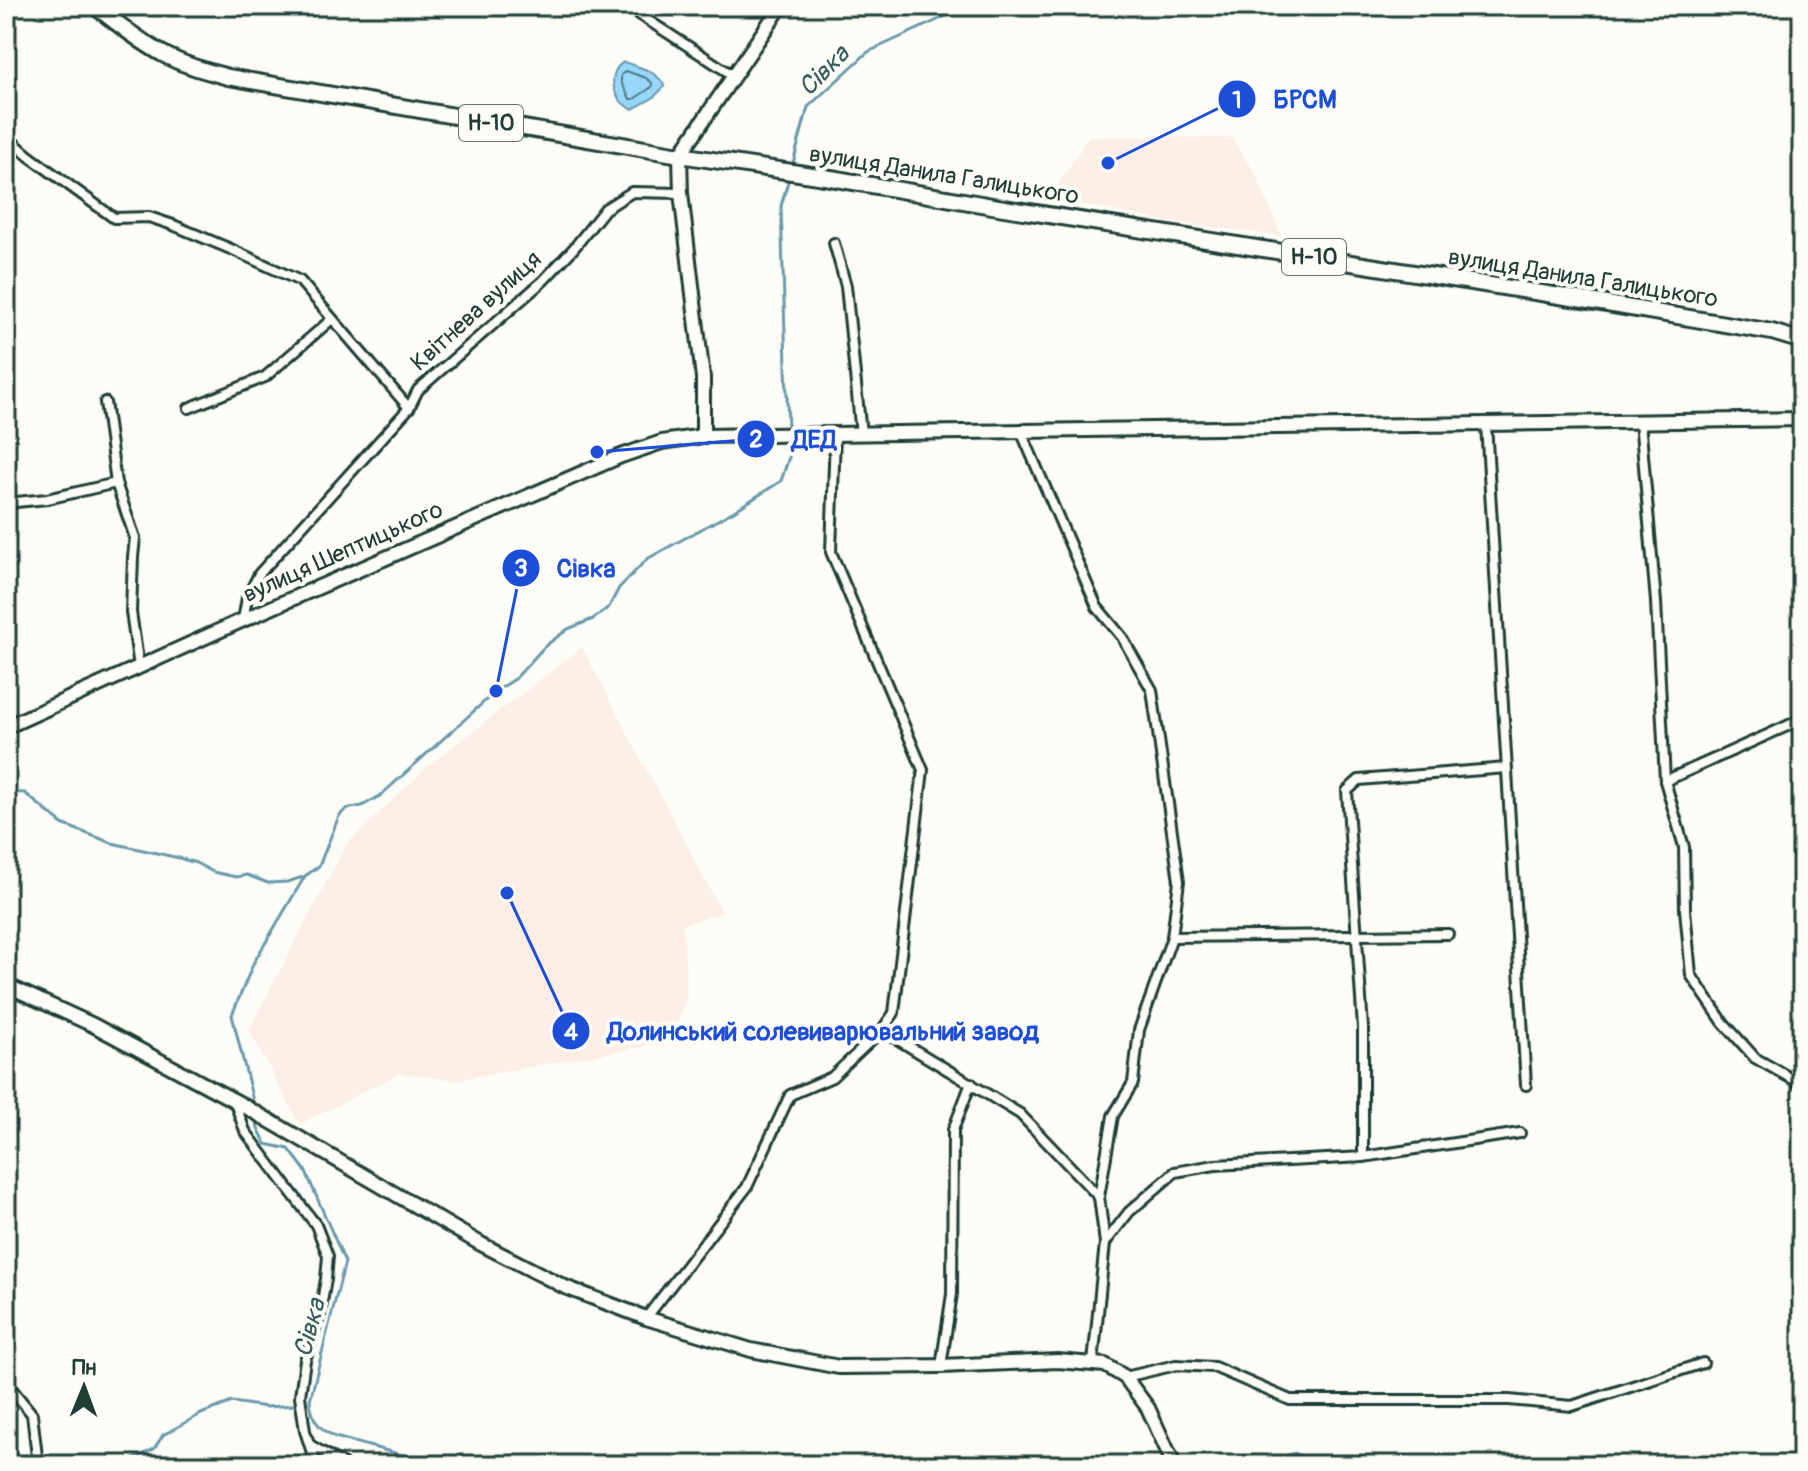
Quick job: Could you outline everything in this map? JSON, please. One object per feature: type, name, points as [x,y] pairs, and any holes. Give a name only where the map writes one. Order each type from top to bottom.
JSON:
[{"type":"main road","name":"вулиця Данила Галицького","points":[[95,6],[163,54],[195,68],[228,77],[1019,211],[1544,293],[1772,332],[1802,341]]},
{"type":"street","points":[[626,6],[734,76]]},
{"type":"street","points":[[703,436],[703,378],[681,193],[680,155],[781,6]]},
{"type":"street","points":[[6,136],[114,218],[149,217],[173,225],[300,281],[409,408]]},
{"type":"street","name":"Квітнева вулиця","points":[[243,620],[247,598],[259,574],[409,408],[418,390],[543,281],[605,209],[632,192],[681,193]]},
{"type":"street","points":[[834,243],[846,286],[861,434]]},
{"type":"street","points":[[189,408],[265,377],[332,319]]},
{"type":"street","points":[[105,402],[116,483],[135,538],[131,612],[139,667]]},
{"type":"street","name":"вулиця Шептицького","points":[[6,727],[243,620],[621,456],[662,442],[703,436],[1802,419]]},
{"type":"street","points":[[1640,421],[1656,602],[1665,781],[1684,847],[1691,975],[1723,1022],[1755,1058],[1802,1087]]},
{"type":"street","points":[[1486,424],[1526,1085]]},
{"type":"street","points":[[1021,431],[1097,607],[1122,637],[1152,690],[1179,881],[1172,937],[1139,1030],[1133,1083],[1113,1116],[1099,1197],[1105,1243],[1093,1363]]},
{"type":"street","points":[[646,1318],[747,1187],[790,1095],[832,1077],[882,1030],[894,1013],[923,770],[831,552],[835,434]]},
{"type":"street","points":[[6,503],[47,499],[116,483]]},
{"type":"street","points":[[1665,781],[1802,721]]},
{"type":"street","points":[[1363,1157],[1363,1028],[1347,791],[1359,780],[1506,768]]},
{"type":"street","points":[[1172,937],[1448,934]]},
{"type":"street","points":[[6,985],[93,1025],[236,1102],[481,1244],[565,1287],[646,1318],[751,1350],[839,1367],[1058,1361],[1105,1365],[1125,1377],[1148,1408],[1174,1465]]},
{"type":"street","points":[[882,1030],[1020,1114],[1099,1197]]},
{"type":"street","points":[[941,1366],[952,1294],[953,1130],[971,1083]]},
{"type":"street","points":[[236,1102],[245,1131],[316,1225],[328,1256],[320,1314],[305,1360],[300,1396],[305,1431],[316,1465]]},
{"type":"street","points":[[1105,1243],[1129,1212],[1175,1172],[1215,1165],[1363,1157],[1520,1133]]},
{"type":"street","points":[[1125,1377],[1176,1365],[1214,1367],[1290,1400],[1509,1400],[1572,1406],[1703,1363]]},
{"type":"street","points":[[6,1382],[32,1414],[38,1465]]},
{"type":"street","points":[[310,1445],[344,1465]]},
{"type":"shaded area","points":[[1089,136],[1231,138],[1256,174],[1281,236],[1168,222],[1050,198]]},
{"type":"shaded area","points":[[582,647],[722,913],[683,924],[687,994],[675,1030],[660,1028],[652,1045],[456,1080],[400,1073],[300,1124],[249,1030],[346,845],[427,767]]},
{"type":"water","points":[[624,62],[652,73],[665,86],[653,98],[633,109],[620,101],[614,87],[615,73]]},
{"type":"waterway","name":"Сівка","points":[[792,167],[808,107],[868,52],[968,6]]},
{"type":"waterway","name":"Сівка","points":[[788,429],[781,206],[789,178]]},
{"type":"waterway","name":"Сівка","points":[[254,1105],[232,1015],[254,962],[305,876],[319,866],[339,816],[346,809],[362,806],[380,796],[496,691],[515,679],[545,646],[568,629],[593,619],[609,607],[619,588],[647,559],[781,481],[789,457],[788,437]]},
{"type":"waterway","points":[[6,792],[25,793],[62,824],[112,843],[196,863],[213,872],[236,877],[247,875],[268,883],[303,877]]},
{"type":"waterway","name":"Сівка","points":[[256,1117],[266,1144],[289,1149],[305,1170],[345,1262],[310,1400],[314,1418],[335,1437],[440,1465]]},
{"type":"waterway","points":[[121,1465],[154,1449],[163,1435],[201,1414],[232,1402],[266,1407],[294,1405]]},
{"type":"waterway","name":"Сівка","points":[[1259,1465],[1295,1453],[1311,1465]]},
{"type":"place","name":"БРСМ","points":[[1108,163]]},
{"type":"place","name":"ДЕД","points":[[597,452]]},
{"type":"place","name":"Сівка","points":[[496,691]]},
{"type":"place","name":"Долинський солевиварювальний завод","points":[[507,893]]}]
